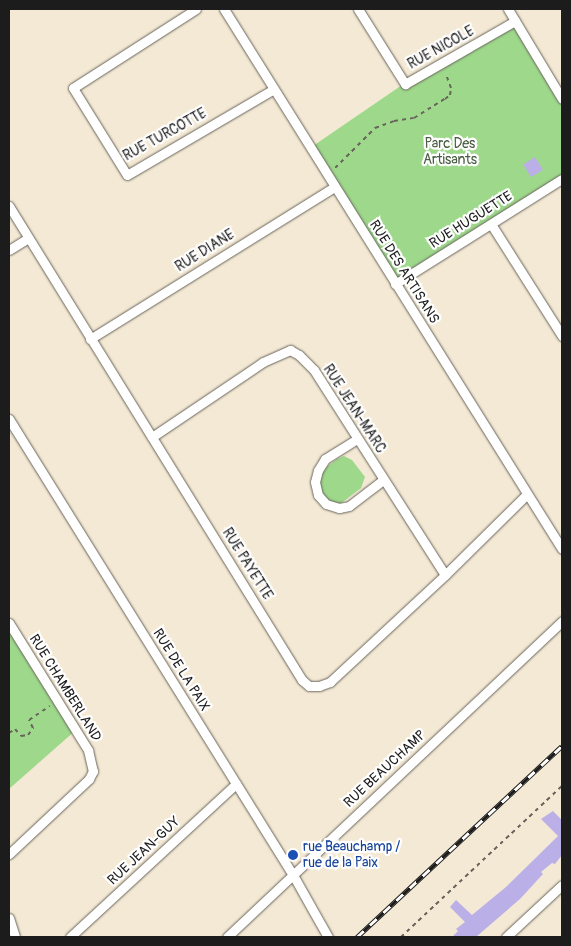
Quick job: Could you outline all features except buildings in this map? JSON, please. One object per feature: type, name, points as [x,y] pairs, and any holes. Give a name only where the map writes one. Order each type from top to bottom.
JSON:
[{"type":"street","name":"RUE TURCOTTE","points":[[196,9],[73,88],[127,175],[274,89]]},
{"type":"street","name":"RUE DES ARTISANS","points":[[224,9],[562,550]]},
{"type":"street","name":"RUE NICOLE","points":[[358,9],[404,84],[516,21]]},
{"type":"street","points":[[508,9],[562,99]]},
{"type":"street","name":"RUE HUGUETTE","points":[[395,284],[562,179]]},
{"type":"street","name":"RUE DIANE","points":[[90,339],[334,187]]},
{"type":"street","name":"RUE PAYETTE","points":[[9,206],[302,680],[310,686],[318,686],[330,682],[445,575],[527,494]]},
{"type":"street","points":[[491,224],[562,336]]},
{"type":"street","points":[[9,250],[28,238]]},
{"type":"street","name":"RUE JEAN-MARC","points":[[152,437],[263,362],[290,350],[299,355],[314,370],[445,575]]},
{"type":"street","name":"RUE DE LA PAIX","points":[[9,419],[293,876],[328,937]]},
{"type":"street","points":[[357,439],[325,459],[318,470],[315,482],[318,495],[326,504],[339,508],[349,506],[383,480]]},
{"type":"street","name":"RUE BEAUCHAMP","points":[[227,937],[562,621]]},
{"type":"street","name":"RUE CHAMBERLAND","points":[[9,623],[88,750],[93,771],[9,854]]},
{"type":"street","name":"RUE JEAN-GUY","points":[[70,937],[236,784]]},
{"type":"street","points":[[506,937],[562,885]]},
{"type":"street","points":[[9,918],[15,937]]},
{"type":"path","points":[[328,174],[375,128],[394,121],[414,118],[450,95],[451,88],[447,77]]},
{"type":"path","points":[[9,733],[15,729],[21,736],[28,735],[33,728],[29,720],[58,701]]},
{"type":"path","points":[[401,937],[562,786]]},
{"type":"green space","name":"Parc Des Artisants","points":[[516,21],[562,98],[562,178],[396,284],[310,148],[405,83]]},
{"type":"green space","points":[[344,456],[352,460],[365,477],[361,488],[340,504],[330,502],[320,491],[317,483],[319,473]]},
{"type":"green space","points":[[9,623],[76,730],[9,789]]},
{"type":"railway","points":[[357,937],[562,746]]},
{"type":"place","name":"rue Beauchamp / rue de la Paix","points":[[293,855]]}]
